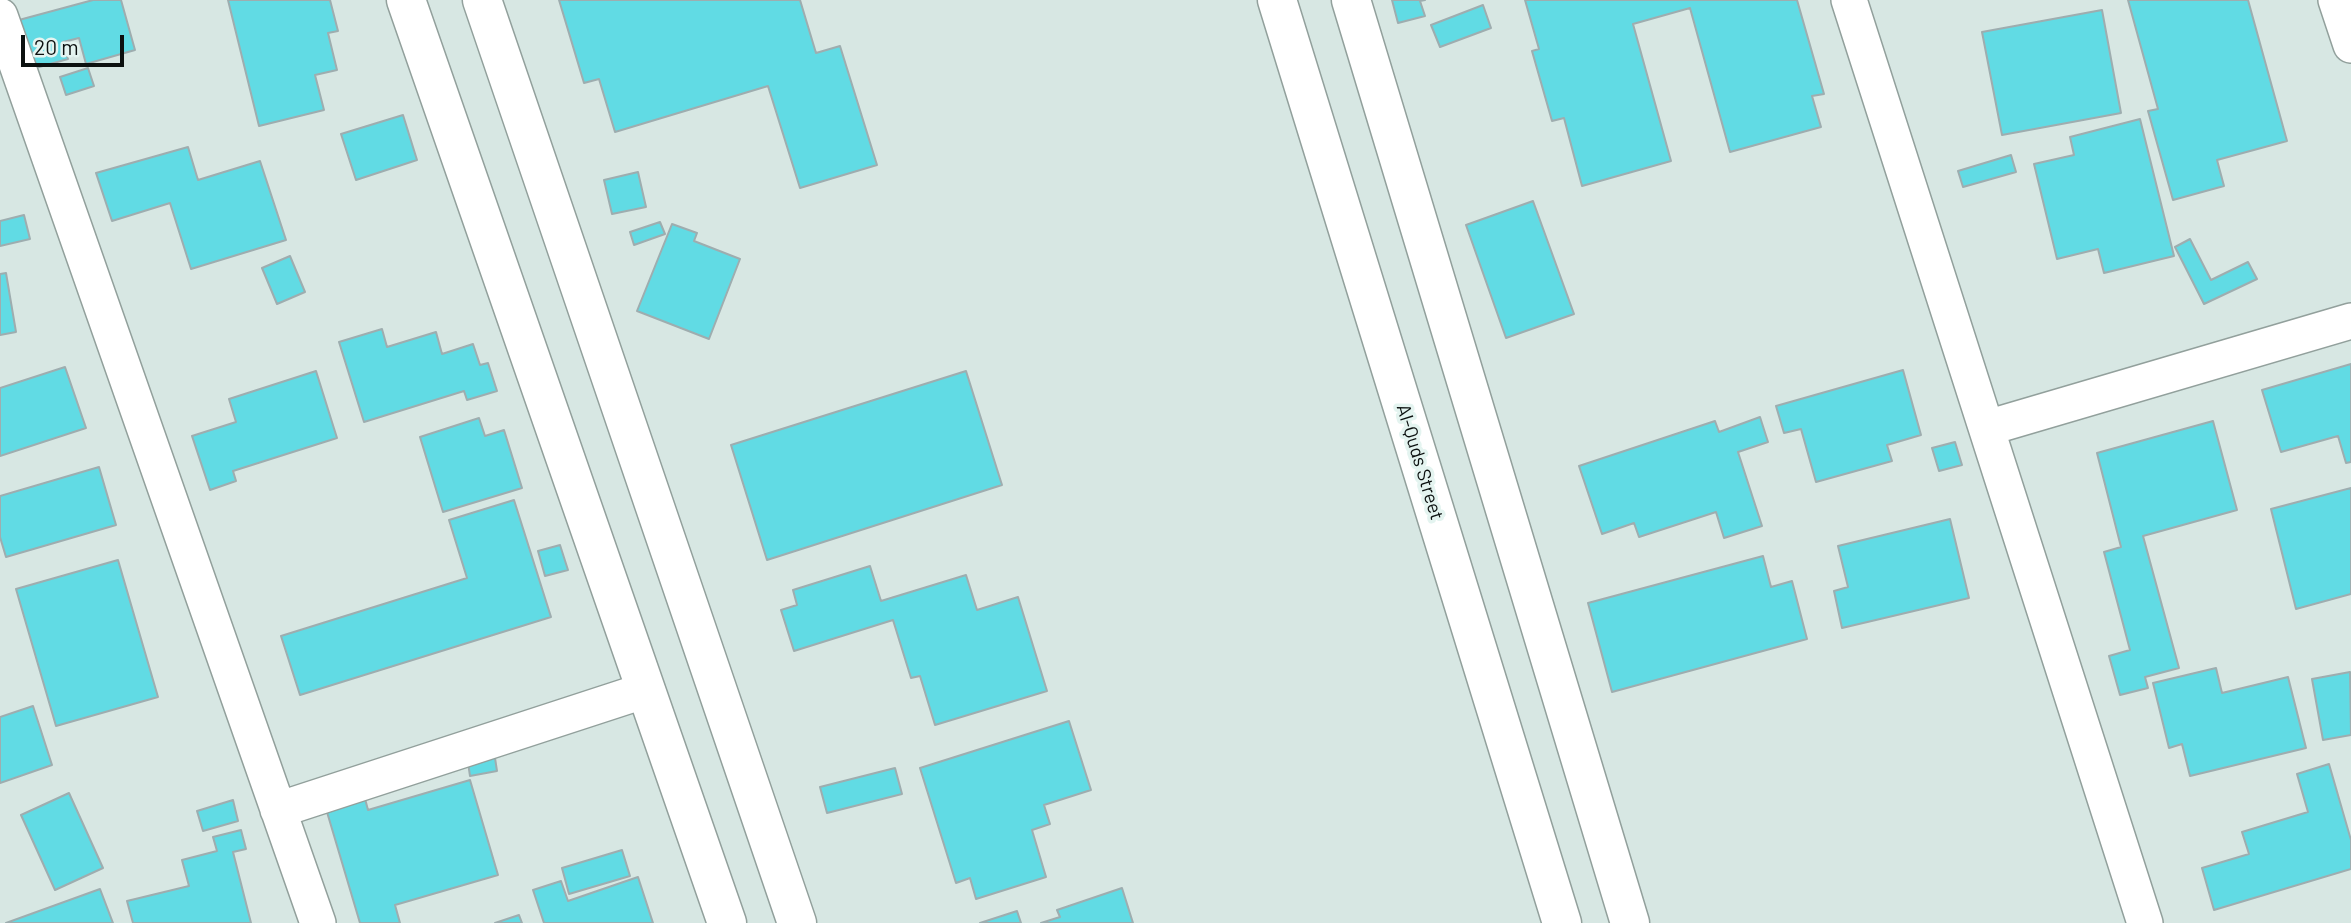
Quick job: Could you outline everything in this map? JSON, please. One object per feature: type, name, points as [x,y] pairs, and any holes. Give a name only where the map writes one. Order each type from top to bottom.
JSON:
[{"type":"street","points":[[406,0],[727,923]]},
{"type":"street","points":[[482,0],[797,923]]},
{"type":"street","name":"Al-Quds Street","points":[[1278,0],[1562,923]]},
{"type":"street","points":[[1351,0],[1630,923]]},
{"type":"street","points":[[1849,0],[2144,923]]},
{"type":"street","points":[[2336,0],[2351,44]]},
{"type":"street","points":[[0,16],[318,923]]},
{"type":"street","points":[[1987,428],[2351,321]]},
{"type":"street","points":[[278,810],[646,690]]},
{"type":"building","points":[[93,0],[121,0],[135,50],[86,64],[79,38],[63,42],[68,59],[32,69],[19,20]]},
{"type":"building","points":[[228,0],[330,0],[338,31],[328,33],[337,70],[315,75],[324,110],[259,126]]},
{"type":"building","points":[[559,0],[800,0],[816,53],[840,46],[877,165],[800,188],[768,86],[615,132],[599,79],[584,83]]},
{"type":"building","points":[[1392,0],[1425,0],[1420,1],[1425,16],[1398,23]]},
{"type":"building","points":[[1525,0],[1797,0],[1824,94],[1812,96],[1821,127],[1730,152],[1690,8],[1633,24],[1671,161],[1582,186],[1564,118],[1552,121],[1532,51],[1539,49]]},
{"type":"building","points":[[2128,0],[2248,0],[2287,141],[2217,160],[2224,186],[2173,200],[2148,111],[2158,109]]},
{"type":"building","points":[[1483,5],[1491,28],[1440,47],[1431,25]]},
{"type":"building","points":[[2102,10],[2121,113],[2002,135],[1982,32]]},
{"type":"building","points":[[88,68],[94,86],[66,95],[60,77]]},
{"type":"building","points":[[403,115],[417,160],[356,180],[341,134]]},
{"type":"building","points":[[2140,119],[2174,256],[2104,273],[2098,249],[2057,259],[2034,164],[2074,155],[2070,137]]},
{"type":"building","points":[[188,147],[198,180],[260,161],[286,240],[191,269],[170,203],[112,221],[96,173]]},
{"type":"building","points":[[2011,155],[2016,172],[1963,187],[1958,171]]},
{"type":"building","points":[[638,172],[646,207],[612,214],[604,180]]},
{"type":"building","points":[[1533,201],[1574,314],[1506,338],[1466,225]]},
{"type":"building","points":[[24,215],[30,239],[0,246],[0,221]]},
{"type":"building","points":[[660,222],[665,234],[634,245],[630,232]]},
{"type":"building","points":[[672,224],[697,233],[694,241],[740,259],[709,339],[637,311]]},
{"type":"building","points":[[2190,239],[2211,280],[2248,262],[2257,279],[2204,304],[2175,247]]},
{"type":"building","points":[[290,256],[305,292],[277,304],[262,268]]},
{"type":"building","points":[[6,273],[16,332],[0,335],[0,274]]},
{"type":"building","points":[[382,329],[387,347],[436,332],[442,354],[473,344],[480,365],[488,363],[497,391],[467,400],[464,391],[364,422],[339,342]]},
{"type":"building","points":[[2351,364],[2351,462],[2346,463],[2338,436],[2281,452],[2262,390]]},
{"type":"building","points":[[65,367],[86,428],[0,456],[0,388]]},
{"type":"building","points":[[1903,370],[1921,435],[1887,445],[1892,461],[1816,482],[1801,429],[1784,433],[1776,406]]},
{"type":"building","points":[[316,371],[337,438],[233,471],[236,481],[210,490],[192,436],[236,422],[229,399]]},
{"type":"building","points":[[966,371],[1002,485],[767,560],[731,445]]},
{"type":"building","points":[[1760,417],[1768,442],[1738,452],[1762,526],[1724,538],[1716,512],[1639,537],[1634,523],[1602,534],[1579,466],[1715,421],[1719,432]]},
{"type":"building","points":[[479,418],[485,436],[504,430],[522,488],[443,512],[420,437]]},
{"type":"building","points":[[2213,421],[2237,510],[2143,536],[2179,668],[2145,677],[2148,688],[2120,695],[2109,656],[2130,650],[2104,552],[2121,547],[2097,453]]},
{"type":"building","points":[[1955,442],[1962,465],[1939,471],[1932,448]]},
{"type":"building","points":[[99,467],[116,525],[6,557],[0,537],[0,496]]},
{"type":"building","points":[[2351,488],[2351,594],[2296,609],[2271,509]]},
{"type":"building","points":[[514,500],[551,617],[300,695],[281,636],[467,578],[449,520]]},
{"type":"building","points":[[1950,519],[1969,598],[1842,628],[1834,591],[1848,587],[1838,546]]},
{"type":"building","points":[[560,545],[568,570],[545,576],[538,551]]},
{"type":"building","points":[[1763,556],[1771,587],[1792,581],[1807,639],[1612,692],[1588,603]]},
{"type":"building","points":[[118,560],[158,697],[56,726],[16,589]]},
{"type":"building","points":[[870,566],[881,601],[966,575],[977,610],[1018,597],[1047,691],[935,725],[920,676],[911,678],[893,620],[794,651],[781,610],[797,605],[793,590]]},
{"type":"building","points":[[2216,668],[2222,693],[2288,677],[2306,748],[2190,776],[2182,744],[2169,748],[2153,683]]},
{"type":"building","points":[[2350,672],[2351,735],[2323,740],[2312,679]]},
{"type":"building","points":[[33,706],[52,765],[0,783],[0,717]]},
{"type":"building","points":[[1069,721],[1091,790],[1044,805],[1050,824],[1032,830],[1046,877],[976,899],[970,878],[956,883],[920,768]]},
{"type":"building","points":[[493,745],[497,771],[470,776],[466,749]]},
{"type":"building","points":[[2329,764],[2351,840],[2351,869],[2214,910],[2202,868],[2249,854],[2242,832],[2308,812],[2297,774]]},
{"type":"building","points":[[895,768],[902,794],[827,813],[820,787]]},
{"type":"building","points":[[470,780],[498,875],[395,905],[400,923],[360,923],[324,802],[363,791],[368,810]]},
{"type":"building","points":[[69,793],[103,868],[55,890],[21,815]]},
{"type":"building","points":[[233,800],[238,821],[203,831],[197,811]]},
{"type":"building","points":[[241,830],[246,849],[233,852],[251,923],[133,923],[127,901],[189,886],[182,860],[217,851],[213,837]]},
{"type":"building","points":[[622,850],[630,876],[569,894],[562,868]]},
{"type":"building","points":[[638,877],[653,923],[544,923],[533,890],[561,881],[568,901]]},
{"type":"building","points":[[1122,888],[1133,923],[1041,923],[1060,917],[1057,910]]},
{"type":"building","points":[[100,889],[113,923],[6,923]]},
{"type":"building","points":[[1017,911],[1021,923],[980,923]]},
{"type":"building","points":[[519,915],[522,923],[495,923]]}]
